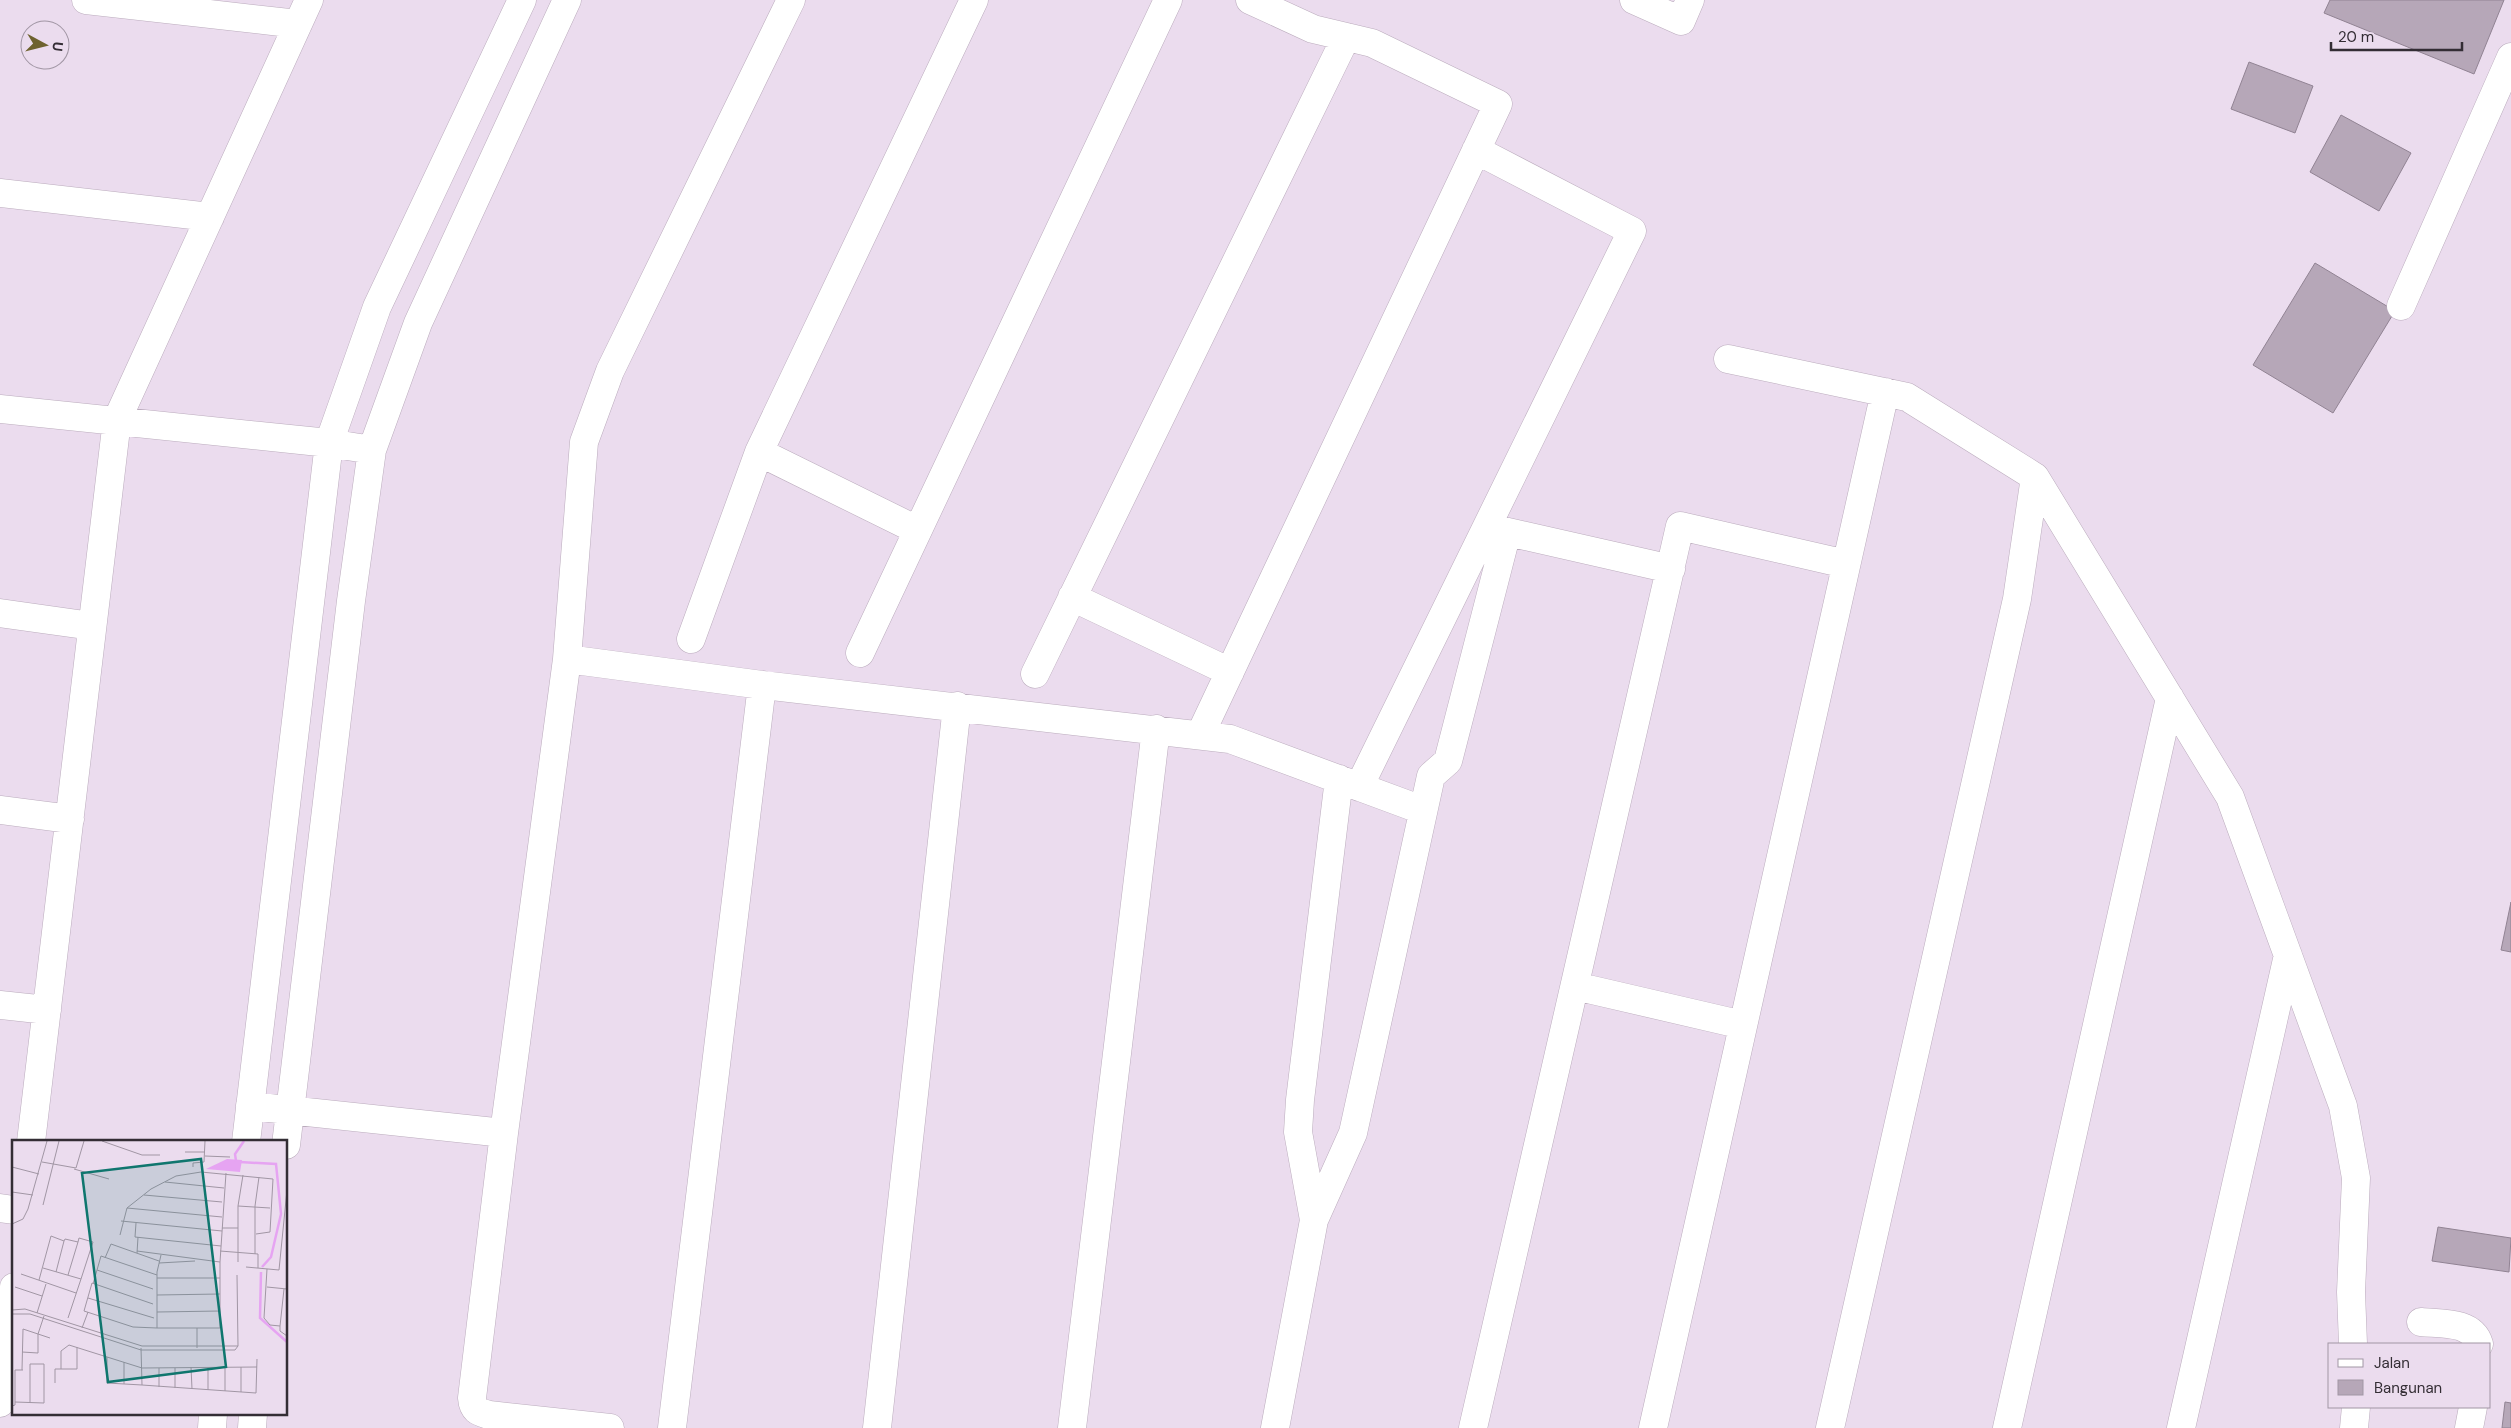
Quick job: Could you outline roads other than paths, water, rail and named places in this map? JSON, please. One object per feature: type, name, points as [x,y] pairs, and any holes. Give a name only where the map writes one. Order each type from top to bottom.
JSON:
[{"type":"street","points":[[31,1140],[117,420],[303,12],[86,0]]},
{"type":"street","points":[[246,1140],[329,443],[377,307],[522,0]]},
{"type":"street","points":[[287,1140],[351,601],[372,450],[418,323],[567,0]]},
{"type":"street","points":[[610,1428],[489,1415],[477,1411],[473,1406],[472,1388],[567,658],[584,442],[610,371],[791,0]]},
{"type":"street","points":[[691,638],[759,452],[974,0]]},
{"type":"street","points":[[860,653],[1168,0]]},
{"type":"street","points":[[1200,735],[1498,104],[1372,43],[1313,29],[1250,0]]},
{"type":"street","points":[[1634,0],[1681,21],[1690,0]]},
{"type":"street","points":[[1035,674],[1346,36]]},
{"type":"street","points":[[2402,306],[2511,57]]},
{"type":"street","points":[[1314,1220],[1298,1132],[1300,1100],[1349,783],[1497,529],[1632,231],[1476,150]]},
{"type":"street","points":[[0,193],[210,217]]},
{"type":"street","points":[[1728,359],[1907,397],[2035,477],[2230,797],[2343,1106],[2356,1178],[2351,1292],[2353,1343]]},
{"type":"street","points":[[1653,1428],[1884,392]]},
{"type":"street","points":[[0,409],[329,443],[372,450]]},
{"type":"street","points":[[759,452],[917,530]]},
{"type":"street","points":[[1830,1428],[2017,599],[2035,477]]},
{"type":"street","points":[[1473,1428],[1680,526],[1846,564]]},
{"type":"street","points":[[1497,529],[1671,569]]},
{"type":"street","points":[[1275,1428],[1314,1220],[1353,1133],[1422,810],[1431,776],[1448,761],[1497,529]]},
{"type":"street","points":[[1072,597],[1230,672]]},
{"type":"street","points":[[0,614],[92,626]]},
{"type":"street","points":[[567,658],[762,685],[1230,738],[1422,810]]},
{"type":"street","points":[[672,1428],[762,685]]},
{"type":"street","points":[[2007,1428],[2170,698]]},
{"type":"street","points":[[877,1428],[957,706]]},
{"type":"street","points":[[1072,1428],[1156,729]]},
{"type":"street","points":[[0,810],[70,819]]},
{"type":"street","points":[[2182,1428],[2288,955]]},
{"type":"street","points":[[1574,986],[1743,1025]]},
{"type":"street","points":[[0,1005],[47,1010]]},
{"type":"street","points":[[250,1106],[504,1133]]},
{"type":"street","points":[[0,1403],[12,1304]]},
{"type":"street","points":[[2421,1322],[2465,1327],[2476,1334],[2480,1343]]},
{"type":"street","points":[[2354,1428],[2356,1408]]},
{"type":"street","points":[[2469,1428],[2472,1408]]}]
